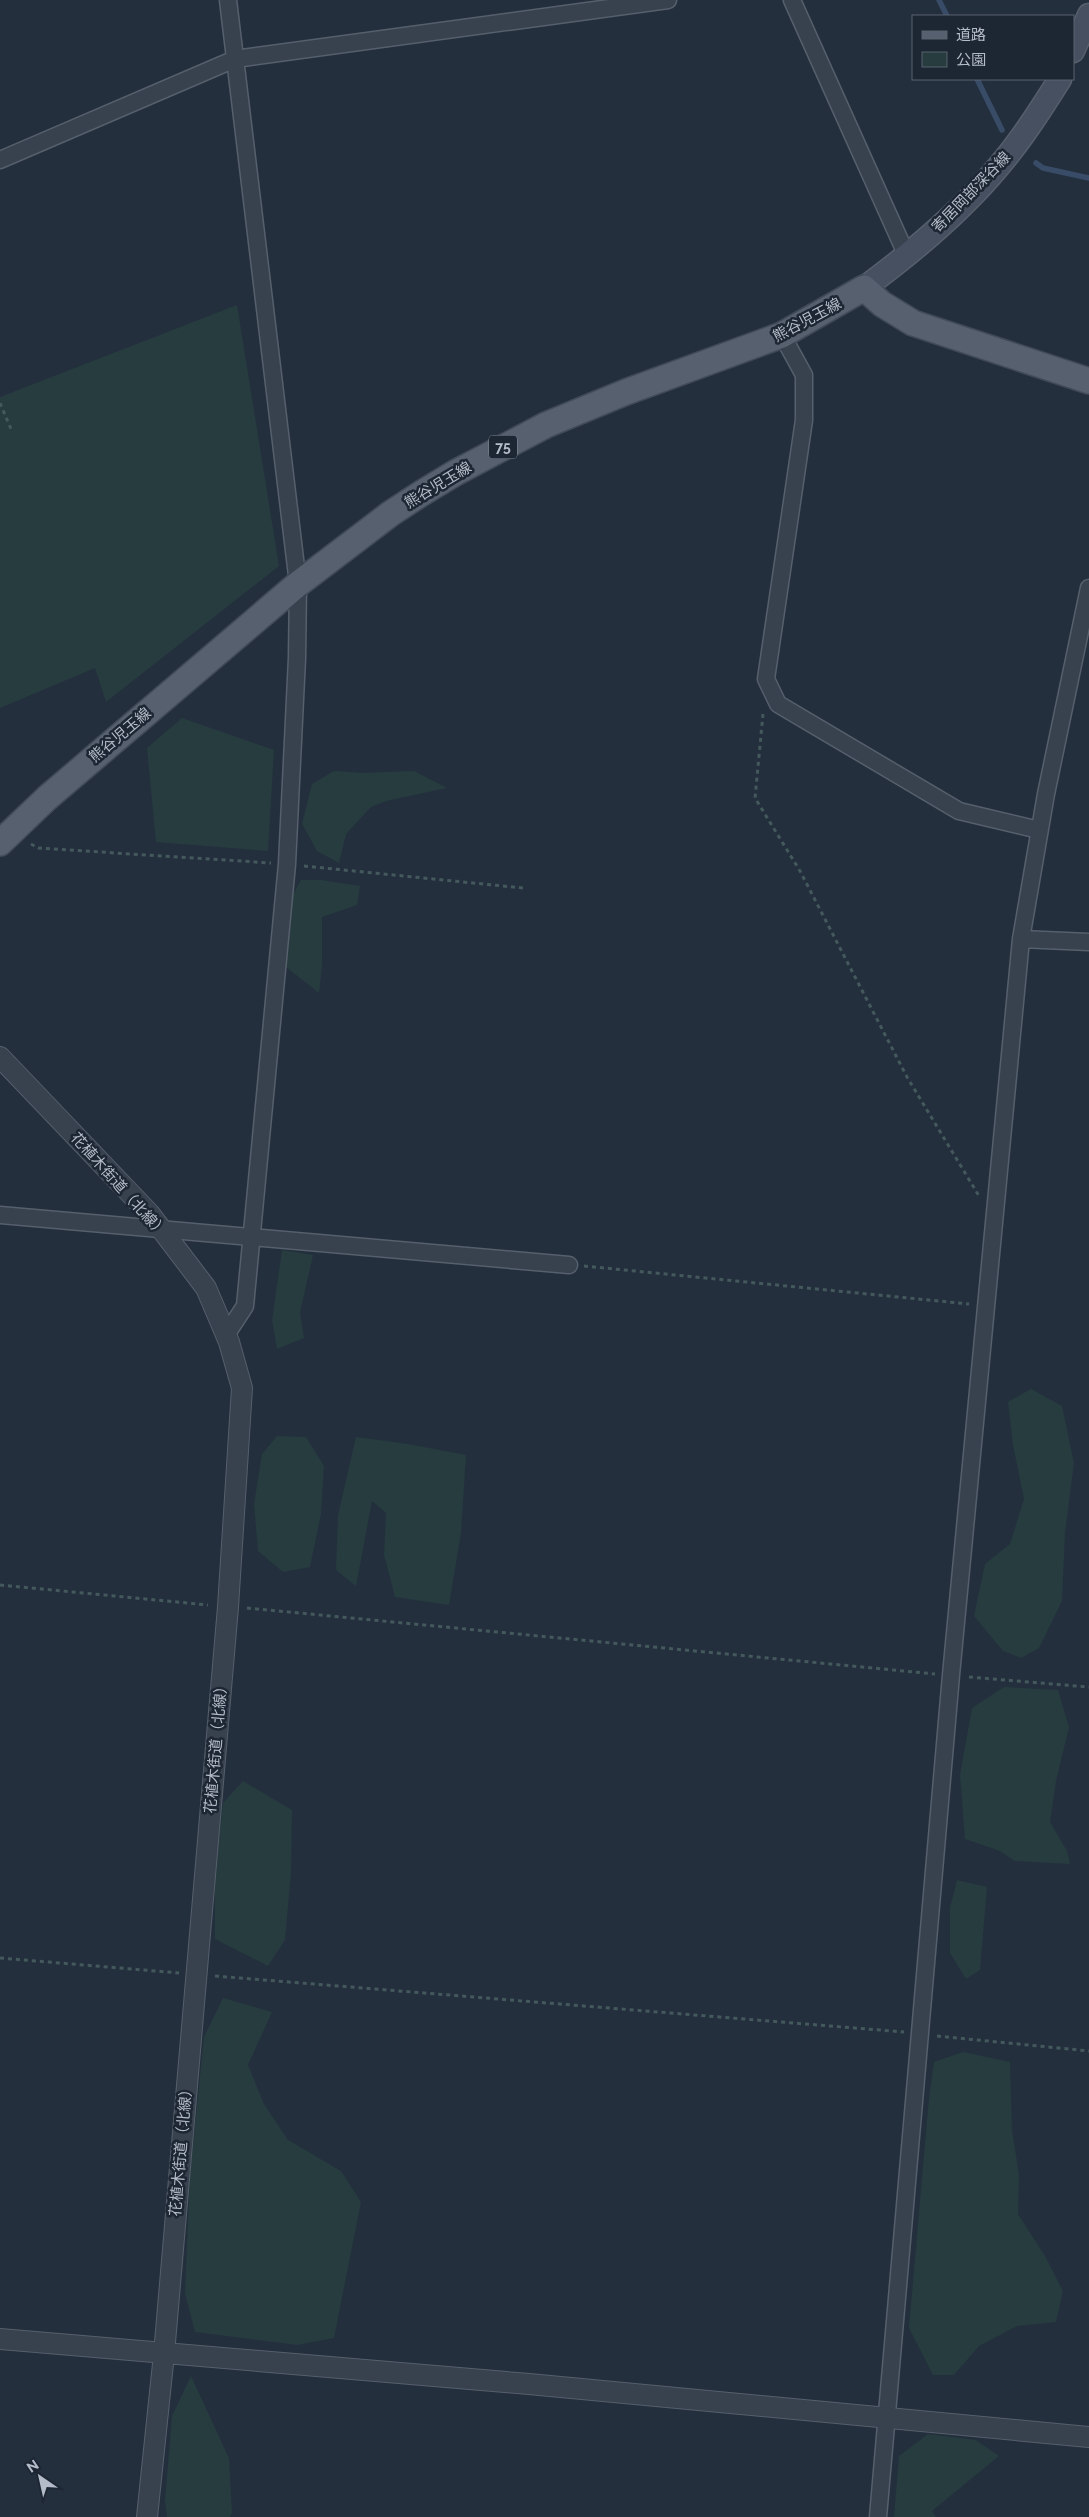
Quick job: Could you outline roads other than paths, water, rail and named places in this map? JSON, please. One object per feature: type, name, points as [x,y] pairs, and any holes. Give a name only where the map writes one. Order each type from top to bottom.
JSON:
[{"type":"main road","points":[[1074,49],[1089,15]]},
{"type":"main road","name":"寄居岡部深谷線","points":[[864,288],[907,256],[957,211],[999,167],[1033,121],[1059,80]]},
{"type":"main road","points":[[864,288],[882,304],[913,323],[1089,381]]},
{"type":"main road","name":"熊谷児玉線","points":[[7,836],[298,584],[390,514],[455,473],[510,443],[580,410],[782,335],[864,288]]},
{"type":"street","points":[[226,1335],[245,1306],[287,864],[297,658],[298,584],[228,0]]},
{"type":"street","points":[[0,160],[235,59],[668,0]]},
{"type":"street","points":[[792,0],[907,256]]},
{"type":"street","points":[[782,335],[804,375],[804,420],[766,679],[778,704],[958,811],[1039,830]]},
{"type":"street","points":[[878,2517],[951,1675],[1021,939],[1039,830],[1089,588]]},
{"type":"street","points":[[1021,939],[1089,942]]},
{"type":"street","name":"花植木街道（北線）","points":[[0,1058],[149,1213],[206,1288],[226,1335],[242,1388],[228,1607],[164,2354],[147,2517]]},
{"type":"street","points":[[0,1215],[569,1265]]},
{"type":"street","points":[[0,2339],[529,2384],[1089,2437]]},
{"type":"waterway","points":[[939,0],[946,15]]},
{"type":"waterway","points":[[977,80],[1002,130]]},
{"type":"waterway","points":[[1036,163],[1043,168],[1089,178]]}]
